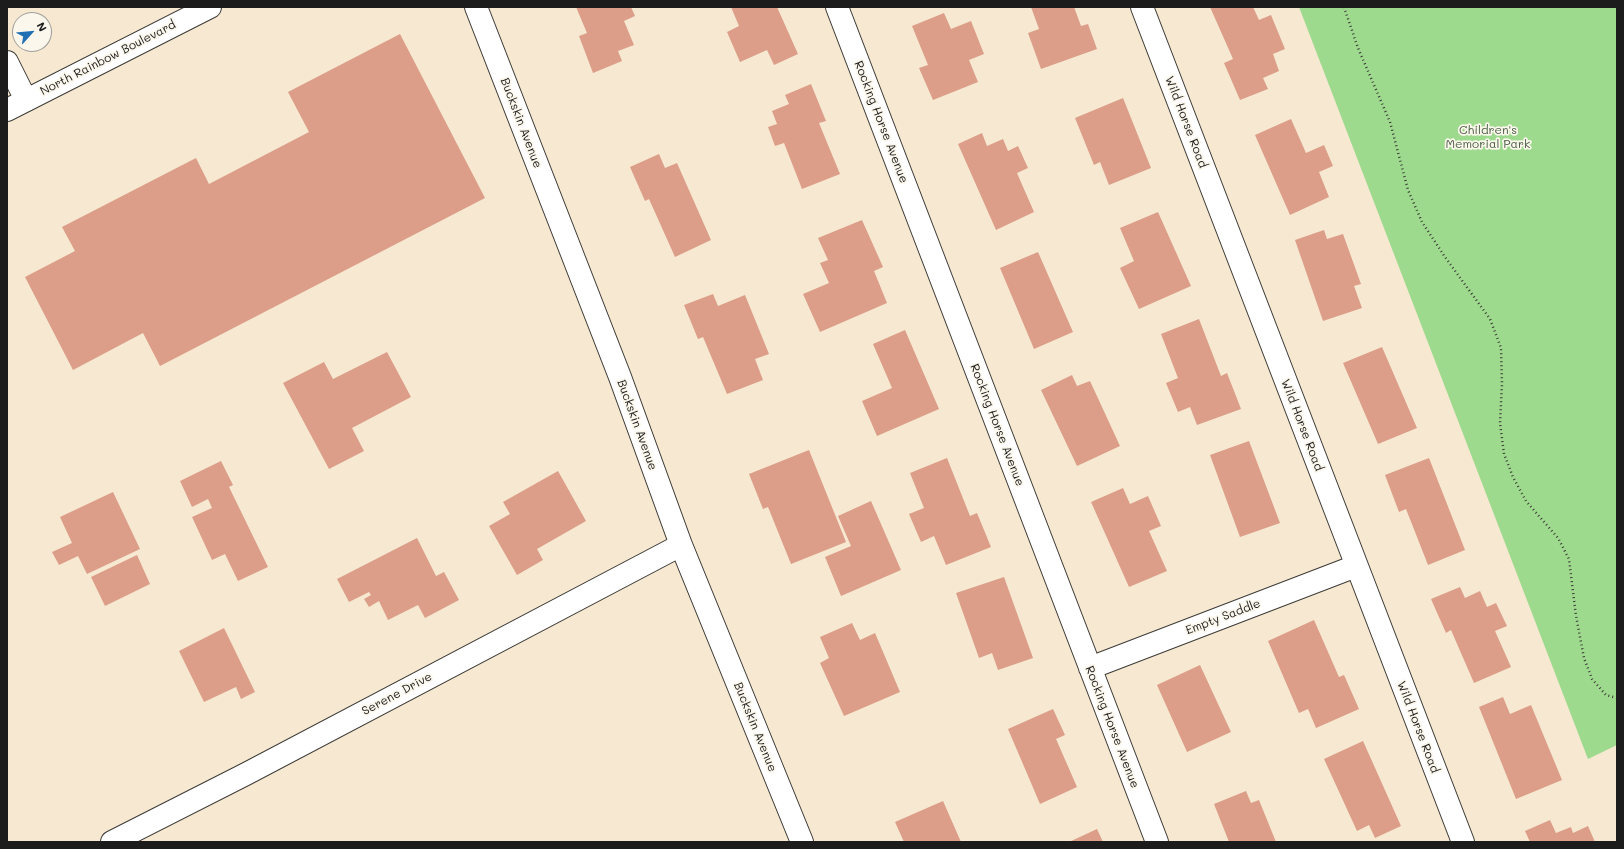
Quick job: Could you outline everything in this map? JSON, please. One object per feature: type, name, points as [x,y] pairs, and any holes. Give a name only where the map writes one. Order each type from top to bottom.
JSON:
[{"type":"street","name":"North Rainbow Boulevard","points":[[7,110],[210,7]]},
{"type":"street","name":"Buckskin Avenue","points":[[476,7],[617,370],[681,544],[802,842]]},
{"type":"street","name":"Rocking Horse Avenue","points":[[838,7],[1157,842]]},
{"type":"street","name":"Wild Horse Road","points":[[1142,7],[1463,842]]},
{"type":"street","points":[[7,62],[26,100]]},
{"type":"street","name":"Serene Drive","points":[[112,842],[246,774],[681,544]]},
{"type":"street","name":"Empty Saddle","points":[[1090,668],[1356,566]]},
{"type":"path","points":[[1344,7],[1358,48],[1390,122],[1408,190],[1422,222],[1444,257],[1490,319],[1501,348],[1502,384],[1500,423],[1504,454],[1513,477],[1526,501],[1558,538],[1569,559],[1576,616],[1584,658],[1592,679],[1606,695],[1617,698]]},
{"type":"green space","name":"Children's Memorial Park","points":[[1299,7],[1617,7],[1617,745],[1588,759]]},
{"type":"building","points":[[576,7],[631,7],[635,16],[624,21],[634,45],[618,51],[622,61],[593,73],[579,36],[587,33]]},
{"type":"building","points":[[731,7],[777,7],[798,54],[774,65],[767,50],[740,62],[727,32],[739,26]]},
{"type":"building","points":[[1031,7],[1074,7],[1081,26],[1088,24],[1097,49],[1041,69],[1028,33],[1039,29]]},
{"type":"building","points":[[1210,7],[1253,7],[1259,20],[1271,15],[1285,49],[1273,54],[1279,71],[1263,78],[1268,89],[1240,100],[1224,63],[1233,59]]},
{"type":"building","points":[[944,13],[951,29],[971,21],[984,54],[969,60],[978,82],[933,100],[919,68],[928,65],[912,26]]},
{"type":"building","points":[[400,34],[485,198],[160,366],[143,333],[73,370],[25,277],[75,251],[62,227],[196,158],[209,184],[309,132],[288,92]]},
{"type":"building","points":[[811,84],[826,121],[819,123],[840,174],[802,189],[784,143],[775,146],[768,127],[777,124],[772,111],[789,104],[785,95]]},
{"type":"building","points":[[1123,98],[1151,168],[1109,185],[1100,162],[1094,165],[1075,118]]},
{"type":"building","points":[[1291,119],[1306,153],[1324,145],[1333,166],[1319,172],[1329,197],[1290,215],[1255,135]]},
{"type":"building","points":[[982,133],[987,146],[1003,139],[1008,151],[1018,146],[1028,168],[1017,173],[1034,212],[996,230],[958,144]]},
{"type":"building","points":[[659,154],[665,168],[677,163],[711,240],[675,257],[649,199],[645,201],[630,167]]},
{"type":"building","points":[[1158,212],[1191,286],[1139,309],[1120,268],[1134,261],[1120,228]]},
{"type":"building","points":[[862,220],[883,267],[874,271],[887,303],[820,332],[803,294],[829,283],[820,263],[828,260],[818,238]]},
{"type":"building","points":[[1324,230],[1327,239],[1343,234],[1361,284],[1354,286],[1362,308],[1323,321],[1295,240]]},
{"type":"building","points":[[1038,252],[1073,332],[1034,349],[1000,268]]},
{"type":"building","points":[[713,294],[718,306],[745,295],[769,354],[755,359],[763,380],[727,394],[703,337],[698,339],[684,305]]},
{"type":"building","points":[[1199,319],[1221,376],[1227,373],[1241,409],[1197,425],[1190,407],[1178,412],[1166,383],[1178,378],[1161,334]]},
{"type":"building","points":[[905,330],[939,409],[877,436],[862,401],[892,388],[873,344]]},
{"type":"building","points":[[1382,347],[1417,428],[1378,444],[1343,363]]},
{"type":"building","points":[[387,352],[411,397],[352,428],[364,451],[329,469],[283,383],[324,362],[333,379]]},
{"type":"building","points":[[1072,375],[1077,386],[1090,381],[1120,446],[1077,466],[1041,390]]},
{"type":"building","points":[[1249,441],[1280,523],[1240,537],[1210,455]]},
{"type":"building","points":[[809,450],[846,542],[791,564],[768,507],[763,509],[749,474]]},
{"type":"building","points":[[947,458],[970,516],[977,513],[991,547],[946,565],[934,536],[921,542],[909,514],[924,508],[910,473]]},
{"type":"building","points":[[1429,458],[1465,550],[1428,565],[1406,509],[1399,512],[1385,475]]},
{"type":"building","points":[[221,461],[233,485],[229,487],[268,567],[238,581],[225,554],[212,560],[192,517],[212,508],[208,499],[192,507],[180,481]]},
{"type":"building","points":[[558,471],[586,521],[537,549],[543,560],[517,575],[489,526],[510,514],[503,502]]},
{"type":"building","points":[[1123,488],[1130,504],[1148,496],[1161,526],[1149,531],[1167,571],[1129,587],[1091,502]]},
{"type":"building","points":[[113,492],[140,549],[87,574],[78,556],[59,565],[52,552],[72,543],[60,517]]},
{"type":"building","points":[[871,501],[901,570],[841,596],[825,557],[851,546],[838,516]]},
{"type":"building","points":[[417,538],[436,576],[444,572],[459,600],[425,618],[418,605],[388,620],[379,601],[369,607],[364,599],[371,595],[369,592],[349,602],[337,579]]},
{"type":"building","points":[[137,555],[150,584],[105,606],[91,577]]},
{"type":"building","points":[[1004,577],[1033,658],[998,670],[992,653],[979,658],[956,593]]},
{"type":"building","points":[[1460,587],[1465,598],[1480,591],[1487,607],[1496,603],[1507,626],[1495,631],[1511,667],[1474,683],[1451,630],[1446,633],[1431,599]]},
{"type":"building","points":[[1314,620],[1339,677],[1344,675],[1359,709],[1316,728],[1308,709],[1299,713],[1268,641]]},
{"type":"building","points":[[852,623],[860,640],[875,633],[900,692],[844,716],[820,663],[829,658],[820,637]]},
{"type":"building","points":[[224,628],[255,692],[241,699],[236,687],[204,702],[179,651]]},
{"type":"building","points":[[1200,665],[1231,732],[1187,752],[1157,685]]},
{"type":"building","points":[[1503,697],[1510,714],[1531,705],[1562,780],[1516,799],[1479,707]]},
{"type":"building","points":[[1053,709],[1065,735],[1056,739],[1077,787],[1040,804],[1008,729]]},
{"type":"building","points":[[1363,741],[1401,826],[1375,838],[1369,825],[1357,831],[1324,759]]},
{"type":"building","points":[[1246,791],[1251,803],[1259,800],[1276,842],[1229,842],[1214,804]]},
{"type":"building","points":[[943,801],[961,842],[904,842],[895,822]]},
{"type":"building","points":[[1550,820],[1556,833],[1571,827],[1573,833],[1588,826],[1595,842],[1530,842],[1525,831]]},
{"type":"building","points":[[1097,829],[1103,842],[1069,842]]}]
